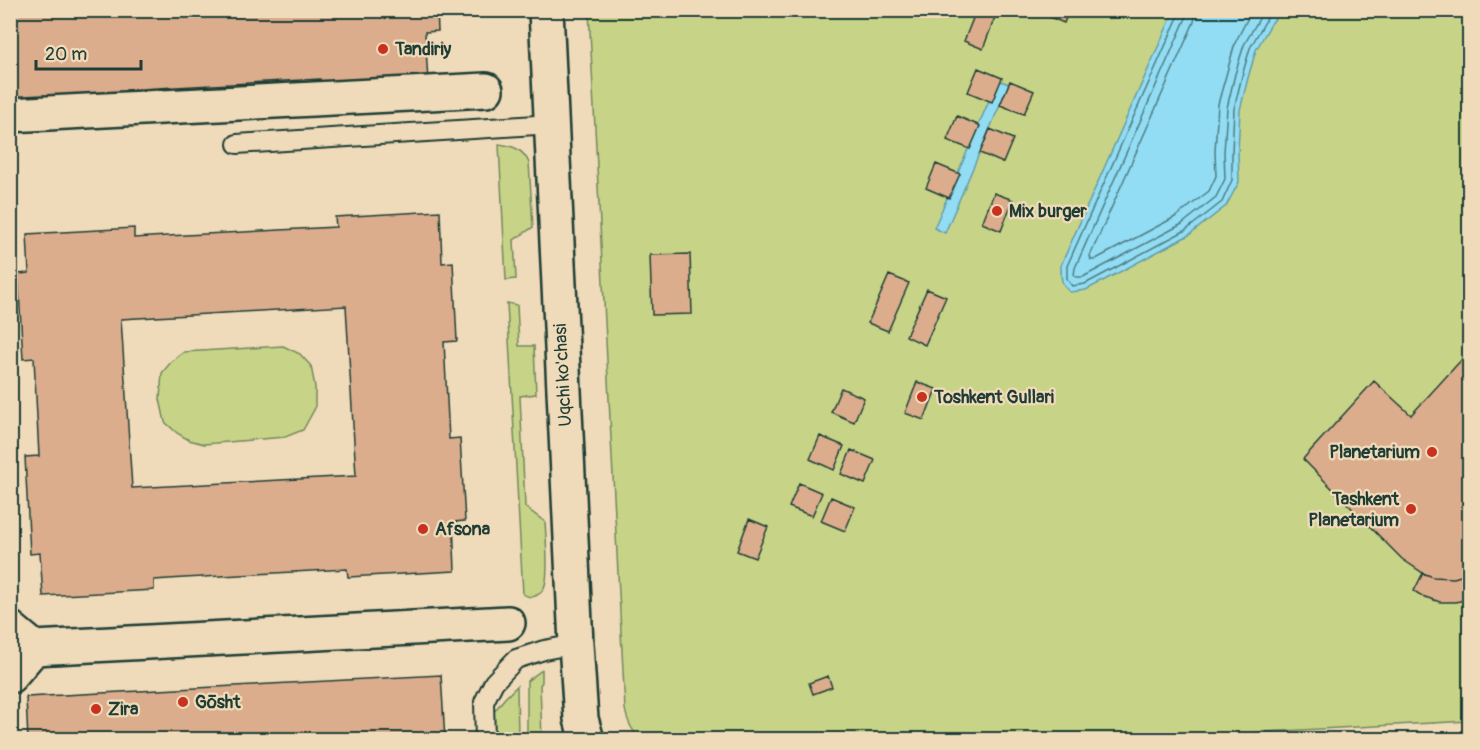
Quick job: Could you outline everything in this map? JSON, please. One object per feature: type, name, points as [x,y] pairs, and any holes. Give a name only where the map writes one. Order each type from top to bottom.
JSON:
[{"type":"street","name":"Uqchi ko'chasi","points":[[546,10],[576,644],[581,719],[587,740]]},
{"type":"street","points":[[10,115],[486,90]]},
{"type":"street","points":[[10,676],[22,638],[508,623]]},
{"type":"lane","points":[[237,144],[552,124]]},
{"type":"lane","points":[[485,740],[484,702],[494,682],[516,659],[544,650],[576,644]]},
{"type":"green space","points":[[589,11],[1469,11],[1469,721],[1115,740],[640,739],[630,725],[625,709]]},
{"type":"green space","points":[[499,144],[517,149],[524,154],[529,163],[533,227],[514,240],[516,279],[506,280]]},
{"type":"green space","points":[[507,303],[517,305],[519,346],[534,346],[536,394],[520,396],[525,507],[545,522],[546,579],[542,591],[536,596],[523,594]]},
{"type":"green space","points":[[283,346],[300,354],[311,366],[315,387],[315,408],[303,430],[285,437],[204,444],[189,440],[165,422],[160,399],[162,373],[184,352]]},
{"type":"green space","points":[[542,670],[540,685],[542,739],[527,739],[527,681]]},
{"type":"green space","points":[[517,686],[518,739],[494,739],[493,713]]},
{"type":"water","points":[[1174,11],[1281,11],[1256,50],[1240,110],[1239,182],[1226,206],[1189,235],[1086,290],[1070,292],[1061,277],[1061,265]]},
{"type":"water","points":[[998,80],[1009,84],[945,233],[934,228]]},
{"type":"building","points":[[10,10],[437,10],[438,31],[425,32],[428,81],[321,87],[320,79],[157,88],[126,90],[127,100],[16,106],[13,64],[10,64]]},
{"type":"building","points":[[1041,10],[1069,10],[1064,23],[1040,13]]},
{"type":"building","points":[[976,11],[995,17],[983,49],[964,41]]},
{"type":"building","points":[[978,68],[1002,78],[992,102],[968,92]]},
{"type":"building","points":[[1010,81],[1034,91],[1024,114],[1000,105]]},
{"type":"building","points":[[957,116],[980,126],[970,149],[947,140]]},
{"type":"building","points":[[990,129],[1013,139],[1003,163],[980,153]]},
{"type":"building","points":[[936,164],[960,174],[949,198],[926,188]]},
{"type":"building","name":"Mix burger","points":[[994,193],[1013,200],[1001,231],[982,223]]},
{"type":"building","points":[[440,211],[442,263],[453,262],[457,341],[444,342],[449,439],[460,438],[465,521],[453,522],[455,571],[348,577],[347,569],[184,578],[154,580],[154,590],[43,596],[40,553],[30,554],[25,457],[39,456],[34,358],[23,359],[18,274],[29,273],[27,234],[134,228],[134,238],[336,227],[335,217]],"holes":[[[346,306],[356,476],[132,488],[121,319]]]},
{"type":"building","points":[[690,254],[692,314],[652,315],[650,255]]},
{"type":"building","points":[[889,275],[909,283],[888,331],[868,323]]},
{"type":"building","points":[[927,289],[946,297],[925,345],[906,336]]},
{"type":"building","name":"Tashkent Planetarium","points":[[1464,357],[1470,362],[1470,573],[1454,578],[1433,577],[1402,559],[1303,459],[1374,381],[1411,415]]},
{"type":"building","name":"Toshkent Gullari","points":[[917,382],[936,389],[924,420],[905,413]]},
{"type":"building","points":[[841,388],[864,398],[854,422],[831,412]]},
{"type":"building","points":[[820,436],[844,446],[834,470],[810,459]]},
{"type":"building","points":[[851,450],[875,460],[865,484],[841,474]]},
{"type":"building","points":[[799,483],[822,493],[812,516],[789,507]]},
{"type":"building","points":[[831,497],[855,507],[845,531],[821,521]]},
{"type":"building","points":[[749,519],[768,527],[755,558],[737,551]]},
{"type":"building","points":[[1423,573],[1433,577],[1454,578],[1470,573],[1470,599],[1440,602],[1422,596],[1414,591]]},
{"type":"building","points":[[441,675],[445,740],[28,740],[26,697]]},
{"type":"building","points":[[828,676],[832,687],[813,694],[809,683]]},
{"type":"place","name":"Tandiriy","points":[[383,49]]},
{"type":"place","name":"Mix burger","points":[[997,211]]},
{"type":"place","name":"Toshkent Gullari","points":[[922,397]]},
{"type":"place","name":"Planetarium","points":[[1432,452]]},
{"type":"place","name":"Tashkent Planetarium","points":[[1411,509]]},
{"type":"place","name":"Afsona","points":[[423,529]]},
{"type":"place","name":"Gōsht","points":[[183,702]]},
{"type":"place","name":"Zira","points":[[96,709]]}]
